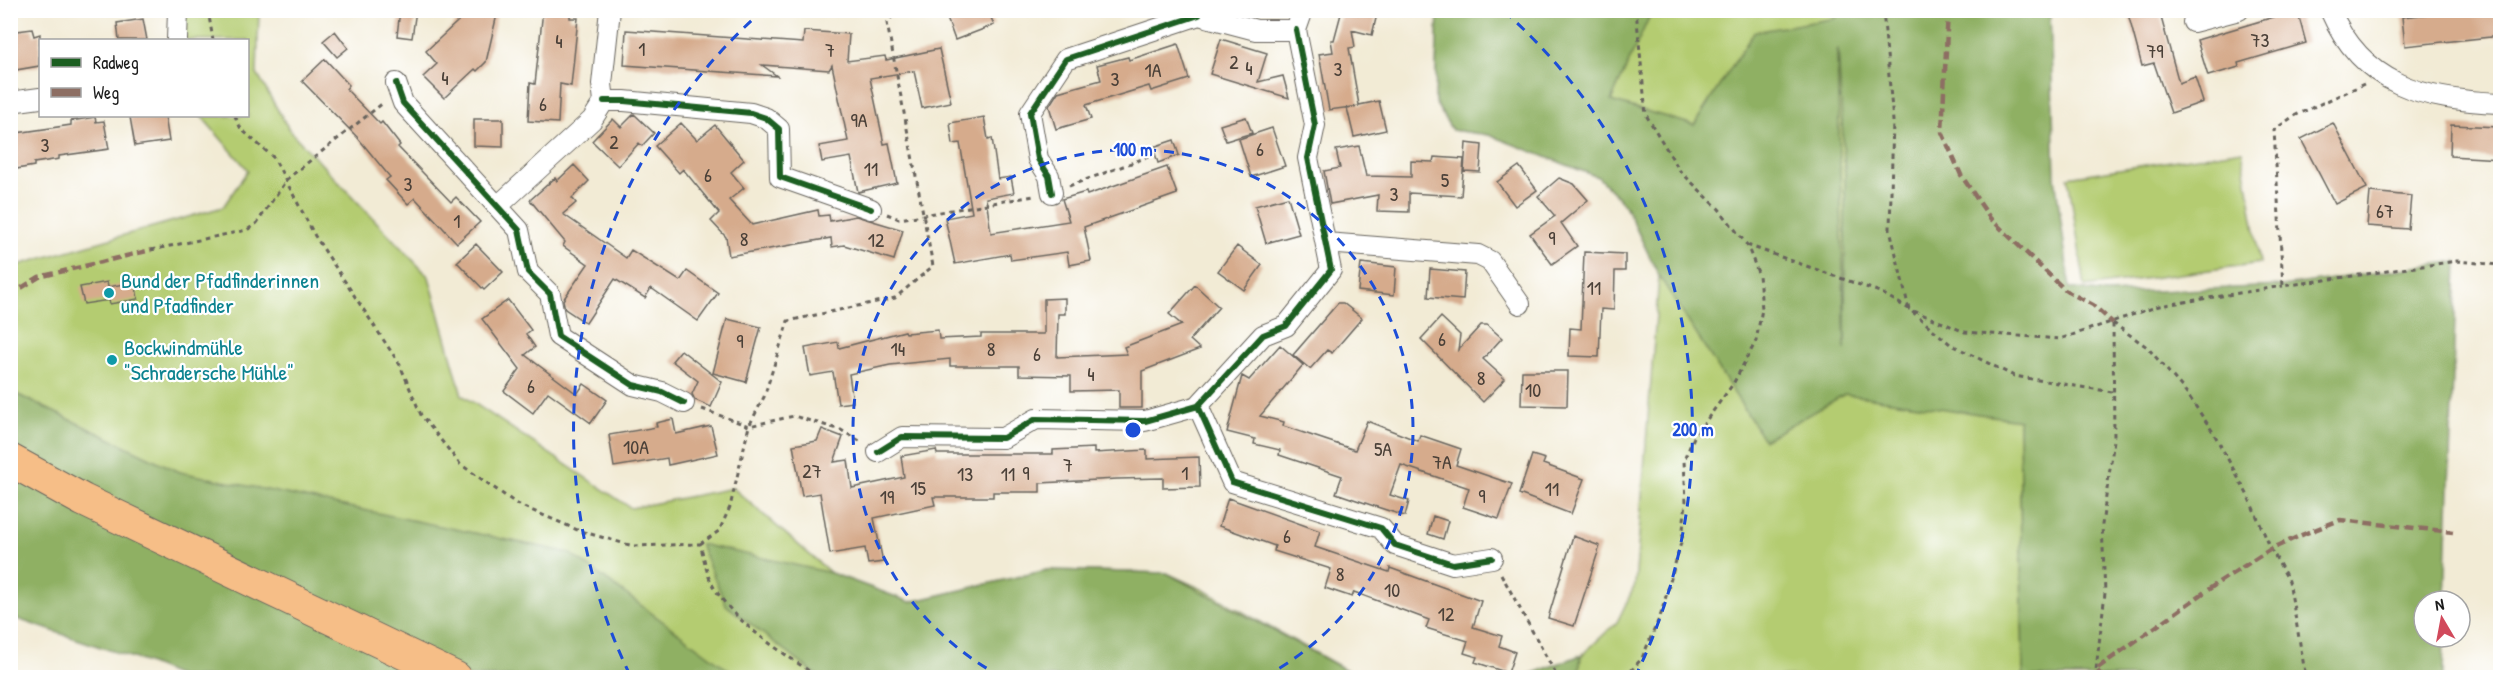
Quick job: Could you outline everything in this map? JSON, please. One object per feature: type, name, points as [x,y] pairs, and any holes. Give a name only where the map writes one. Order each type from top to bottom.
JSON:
[{"type":"main road","points":[[10,460],[83,500],[456,678]]},
{"type":"street","points":[[177,39],[178,10]]},
{"type":"street","points":[[499,205],[592,120],[604,101],[602,84],[610,10]]},
{"type":"street","points":[[878,452],[902,437],[1003,438],[1036,419],[1144,421],[1198,406],[1263,335],[1286,326],[1331,270],[1308,158],[1315,125],[1296,30],[1303,10]]},
{"type":"street","points":[[2193,22],[2239,10]]},
{"type":"street","points":[[2330,10],[2354,53],[2381,75],[2420,92],[2468,102],[2500,103]]},
{"type":"street","points":[[1052,193],[1049,176],[1038,159],[1030,113],[1066,59],[1198,13],[1256,30],[1296,30]]},
{"type":"street","points":[[396,82],[403,103],[499,205],[519,230],[528,272],[550,294],[558,336],[633,385],[662,392],[684,403]]},
{"type":"street","points":[[10,102],[39,98]]},
{"type":"street","points":[[604,101],[624,100],[739,112],[766,118],[779,129],[780,177],[871,209]]},
{"type":"street","points":[[1326,243],[1478,255],[1490,261],[1520,304]]},
{"type":"street","points":[[1198,406],[1232,482],[1381,528],[1395,545],[1453,564],[1492,558]]},
{"type":"path","points":[[208,10],[213,39]]},
{"type":"path","points":[[235,117],[241,129],[274,158],[315,236],[400,365],[421,415],[460,464],[517,504],[580,531],[633,546],[700,544],[718,531],[730,507],[749,426],[764,397],[788,321],[895,298],[933,266],[921,215],[886,23],[897,10]]},
{"type":"path","points":[[1625,678],[1642,658],[1661,614],[1682,539],[1686,502],[1684,460],[1694,437],[1733,384],[1756,341],[1761,309],[1759,275],[1747,245],[1719,209],[1680,171],[1646,115],[1636,10]]},
{"type":"path","points":[[1883,10],[1893,121],[1890,229],[1909,309],[1950,344],[2014,376],[2112,392]]},
{"type":"path","points":[[2283,286],[2274,130],[2294,116],[2381,75]]},
{"type":"path","points":[[151,250],[247,230],[257,223],[287,179],[385,102],[403,103]]},
{"type":"path","points":[[871,209],[899,219],[1052,193],[1153,155]]},
{"type":"path","points":[[1747,245],[1880,292],[1909,309],[1965,332],[2060,339],[2159,306],[2457,261],[2500,265]]},
{"type":"path","points":[[2095,678],[2105,593],[2102,525],[2114,440],[2113,323]]},
{"type":"path","points":[[2113,323],[2147,347],[2186,392],[2213,432],[2247,494],[2271,549],[2289,581],[2306,678]]},
{"type":"path","points":[[684,403],[749,426],[794,416],[841,430],[878,452]]},
{"type":"path","points":[[700,544],[711,582],[726,605],[750,627],[819,678]]},
{"type":"path","points":[[1492,558],[1558,678]]},
{"type":"green space","points":[[181,11],[259,11],[257,74],[290,131],[429,277],[462,395],[631,508],[733,488],[831,573],[910,602],[1047,570],[1167,573],[1204,590],[1348,671],[1365,677],[496,677],[11,435],[11,267],[223,207],[248,170],[202,117],[249,117],[249,39],[182,39]]},
{"type":"green space","points":[[1438,11],[1837,11],[1845,177],[2019,420],[2023,677],[1523,677],[1582,655],[1617,622],[1635,585],[1659,276],[1625,205],[1598,177],[1489,135],[1452,130],[1435,102]]},
{"type":"green space","points":[[1438,11],[1652,11],[1611,101],[1694,125],[1754,32],[1836,18],[1837,11],[2050,11],[2055,177],[2070,288],[2106,293],[2283,286],[2457,261],[2445,589],[2412,589],[2412,649],[2444,649],[2443,677],[2023,677],[2019,420],[1845,394],[1764,440],[1659,276],[1625,205],[1598,177],[1489,135],[1452,130],[1435,102]],"holes":[[[1838,50],[1845,177],[1845,350],[1837,51]]]},
{"type":"green space","points":[[2242,150],[2260,263],[2085,287],[2068,177]]},
{"type":"green space","points":[[10,391],[180,472],[570,553],[738,677],[181,677],[145,662],[11,617]]},
{"type":"green space","points":[[700,544],[831,573],[910,602],[1047,570],[1167,573],[1348,671],[1365,677],[819,677],[726,605]]},
{"type":"green space","points":[[1581,655],[1579,677],[1523,677]]},
{"type":"building","points":[[400,10],[416,10],[412,38],[397,36]]},
{"type":"building","points":[[470,10],[498,10],[486,62],[477,71],[475,69],[444,98],[423,77],[437,64],[426,51]]},
{"type":"building","points":[[543,10],[570,10],[570,18],[578,18],[571,86],[560,84],[558,123],[528,121],[530,83],[535,84]]},
{"type":"building","points":[[944,10],[988,10],[994,25],[955,40]]},
{"type":"building","points":[[1342,10],[1378,10],[1372,35],[1352,30],[1355,47],[1349,48],[1359,105],[1379,101],[1386,130],[1354,137],[1347,108],[1359,106],[1329,110],[1319,54],[1333,52],[1331,40],[1334,40]]},
{"type":"building","points":[[2127,10],[2159,10],[2179,83],[2195,77],[2203,102],[2171,113],[2154,63],[2142,66]]},
{"type":"building","points":[[2297,10],[2306,43],[2238,63],[2239,67],[2208,76],[2197,40]]},
{"type":"building","points":[[2471,10],[2500,10],[2500,36],[2405,46],[2402,17]]},
{"type":"building","points":[[143,19],[147,39],[119,39],[117,23]]},
{"type":"building","points":[[32,29],[34,36],[40,34],[39,66],[10,71],[10,32]]},
{"type":"building","points":[[626,30],[803,43],[804,31],[849,34],[847,61],[885,56],[886,60],[939,49],[951,102],[922,108],[914,71],[870,78],[884,144],[889,143],[897,183],[858,192],[851,157],[822,162],[819,146],[848,141],[832,65],[829,70],[762,65],[777,76],[624,65]]},
{"type":"building","points":[[335,31],[348,48],[337,57],[323,41]]},
{"type":"building","points":[[1221,39],[1267,53],[1258,82],[1283,76],[1289,98],[1210,74]]},
{"type":"building","points":[[1178,44],[1189,79],[1151,91],[1149,86],[1086,105],[1091,119],[1056,129],[1049,106],[1058,92],[1101,80],[1097,65],[1128,57],[1129,60]]},
{"type":"building","points":[[325,59],[349,85],[346,89],[380,124],[382,122],[400,145],[398,147],[451,202],[456,197],[480,222],[457,243],[415,198],[408,204],[386,180],[390,177],[358,138],[302,81]]},
{"type":"building","points":[[634,114],[654,133],[642,146],[639,143],[618,166],[592,141],[613,119],[621,127]]},
{"type":"building","points":[[95,117],[96,122],[104,121],[109,149],[59,156],[59,159],[10,170],[10,134],[71,125],[71,121]]},
{"type":"building","points":[[130,117],[165,117],[169,141],[135,146]]},
{"type":"building","points":[[984,117],[988,139],[992,138],[998,179],[1011,177],[1014,193],[986,198],[991,233],[1069,221],[1062,199],[1086,192],[1087,195],[1167,167],[1177,194],[1084,227],[1091,261],[1069,265],[1067,252],[1011,260],[1010,254],[955,264],[945,218],[972,213],[960,143],[953,144],[950,123]]},
{"type":"building","points":[[1246,117],[1252,133],[1226,141],[1220,125]]},
{"type":"building","points":[[474,119],[503,119],[503,147],[474,146]]},
{"type":"building","points":[[681,123],[697,140],[715,125],[744,160],[731,172],[744,188],[729,200],[752,225],[818,210],[819,216],[829,215],[830,221],[856,216],[903,230],[894,260],[844,245],[832,247],[831,238],[729,256],[726,237],[711,221],[719,213],[683,169],[679,173],[655,146]]},
{"type":"building","points":[[2333,123],[2367,188],[2335,204],[2301,139]]},
{"type":"building","points":[[2451,125],[2500,127],[2500,159],[2450,156]]},
{"type":"building","points":[[1272,128],[1285,166],[1251,177],[1239,139]]},
{"type":"building","points":[[1174,140],[1179,155],[1158,163],[1153,147]]},
{"type":"building","points":[[1466,143],[1482,145],[1480,172],[1464,171]]},
{"type":"building","points":[[1359,146],[1366,176],[1411,177],[1411,161],[1433,162],[1434,157],[1464,159],[1461,196],[1409,193],[1409,212],[1377,211],[1378,195],[1330,204],[1324,171],[1340,168],[1336,150]]},
{"type":"building","points":[[574,165],[589,181],[572,198],[576,203],[563,214],[626,258],[631,250],[680,281],[687,271],[718,293],[698,321],[651,288],[645,298],[615,279],[586,323],[565,309],[563,300],[588,264],[563,246],[565,242],[530,200],[555,178],[557,181]]},
{"type":"building","points":[[1519,166],[1537,190],[1515,206],[1497,182]]},
{"type":"building","points":[[1559,178],[1574,184],[1588,200],[1561,223],[1577,246],[1552,264],[1530,234],[1555,216],[1538,196]]},
{"type":"building","points":[[2370,192],[2411,196],[2408,229],[2367,226]]},
{"type":"building","points":[[1288,197],[1299,234],[1266,243],[1255,206]]},
{"type":"building","points":[[476,244],[503,272],[484,290],[457,262]]},
{"type":"building","points":[[1237,246],[1262,265],[1244,290],[1218,271]]},
{"type":"building","points":[[1584,252],[1625,254],[1625,271],[1615,271],[1614,310],[1601,309],[1599,357],[1569,356],[1570,328],[1581,329]]},
{"type":"building","points":[[1361,263],[1396,267],[1394,295],[1358,291]]},
{"type":"building","points":[[1430,269],[1465,272],[1463,300],[1428,297]]},
{"type":"building","name":"Bund der Pfadfinderinnen und Pfadfinder","points":[[107,282],[108,287],[135,282],[138,299],[110,304],[109,300],[84,304],[80,287]]},
{"type":"building","points":[[1195,285],[1219,307],[1190,340],[1200,349],[1142,371],[1142,408],[1119,408],[1119,390],[1071,391],[1071,376],[1019,375],[1019,366],[950,366],[950,359],[890,365],[849,374],[853,402],[838,404],[833,372],[810,376],[805,348],[838,342],[839,348],[905,331],[906,333],[938,330],[939,339],[981,337],[981,334],[1044,334],[1044,299],[1065,298],[1065,314],[1058,314],[1057,357],[1127,354],[1124,347],[1182,325],[1169,314]]},
{"type":"building","points":[[508,300],[531,330],[526,334],[535,347],[525,355],[577,394],[584,384],[607,400],[591,423],[548,392],[533,413],[504,391],[520,369],[482,319]]},
{"type":"building","points":[[1338,303],[1343,303],[1362,318],[1332,353],[1327,350],[1310,369],[1293,355]]},
{"type":"building","points":[[1441,317],[1460,335],[1458,350],[1481,325],[1487,325],[1502,338],[1483,359],[1505,379],[1483,402],[1421,339]]},
{"type":"building","points":[[727,319],[761,327],[746,382],[713,373]]},
{"type":"building","points":[[1280,345],[1303,365],[1260,416],[1284,422],[1283,426],[1355,450],[1367,421],[1418,441],[1420,435],[1461,449],[1456,465],[1512,484],[1499,519],[1463,507],[1469,488],[1401,465],[1390,495],[1409,501],[1405,516],[1336,493],[1342,476],[1279,455],[1280,450],[1254,444],[1255,439],[1227,432],[1242,376],[1249,380]]},
{"type":"building","points":[[681,350],[722,382],[711,407],[695,400],[692,394],[698,381],[672,361]]},
{"type":"building","points":[[1522,371],[1568,371],[1567,406],[1521,405]]},
{"type":"building","points":[[673,419],[676,434],[711,426],[718,454],[668,465],[667,458],[614,467],[609,435],[657,427],[656,423]]},
{"type":"building","points":[[822,429],[843,437],[834,462],[848,460],[852,488],[904,477],[901,456],[936,450],[937,454],[1053,454],[1053,450],[1094,448],[1094,453],[1147,450],[1147,459],[1199,457],[1200,487],[1163,488],[1163,478],[1117,479],[1040,483],[1040,492],[993,492],[993,497],[933,497],[935,505],[874,518],[883,562],[868,564],[865,548],[830,554],[820,493],[802,496],[793,445],[817,441]]},
{"type":"building","points":[[1532,455],[1545,459],[1543,464],[1584,479],[1571,514],[1519,494]]},
{"type":"building","points":[[1228,498],[1320,531],[1315,547],[1389,572],[1390,568],[1481,601],[1473,627],[1502,636],[1499,646],[1515,652],[1508,673],[1475,662],[1477,657],[1464,653],[1468,641],[1426,628],[1429,620],[1354,592],[1352,597],[1325,588],[1331,569],[1274,551],[1275,546],[1219,526]]},
{"type":"building","points":[[1433,516],[1448,521],[1443,539],[1428,534]]},
{"type":"building","points":[[1573,536],[1600,546],[1574,626],[1548,618]]},
{"type":"marked path","points":[[1948,10],[1942,132],[1961,175],[1990,218],[2066,291],[2093,305],[2113,323]]},
{"type":"marked path","points":[[10,295],[39,277],[151,250]]},
{"type":"marked path","points":[[2103,678],[2096,669],[2219,582],[2271,549],[2304,534],[2340,520],[2453,532]]},
{"type":"cycle path","points":[[1052,193],[1049,176],[1038,159],[1030,113],[1066,59],[1199,15]]},
{"type":"cycle path","points":[[1198,406],[1263,335],[1286,326],[1331,270],[1308,158],[1315,125],[1296,30]]},
{"type":"cycle path","points":[[396,83],[403,103],[519,230],[528,272],[550,294],[558,336],[633,385],[662,392],[684,403]]},
{"type":"cycle path","points":[[604,101],[751,113],[766,118],[779,129],[780,177],[871,209]]},
{"type":"cycle path","points":[[1198,406],[1232,482],[1381,528],[1395,545],[1453,564],[1492,558]]},
{"type":"cycle path","points":[[878,452],[902,437],[1003,438],[1036,419],[1145,421],[1198,406]]},
{"type":"place","name":"Bund der Pfadfinderinnen und Pfadfinder","points":[[109,293]]},
{"type":"place","name":"Bockwindmühle \"Schradersche Mühle\"","points":[[112,360]]}]
